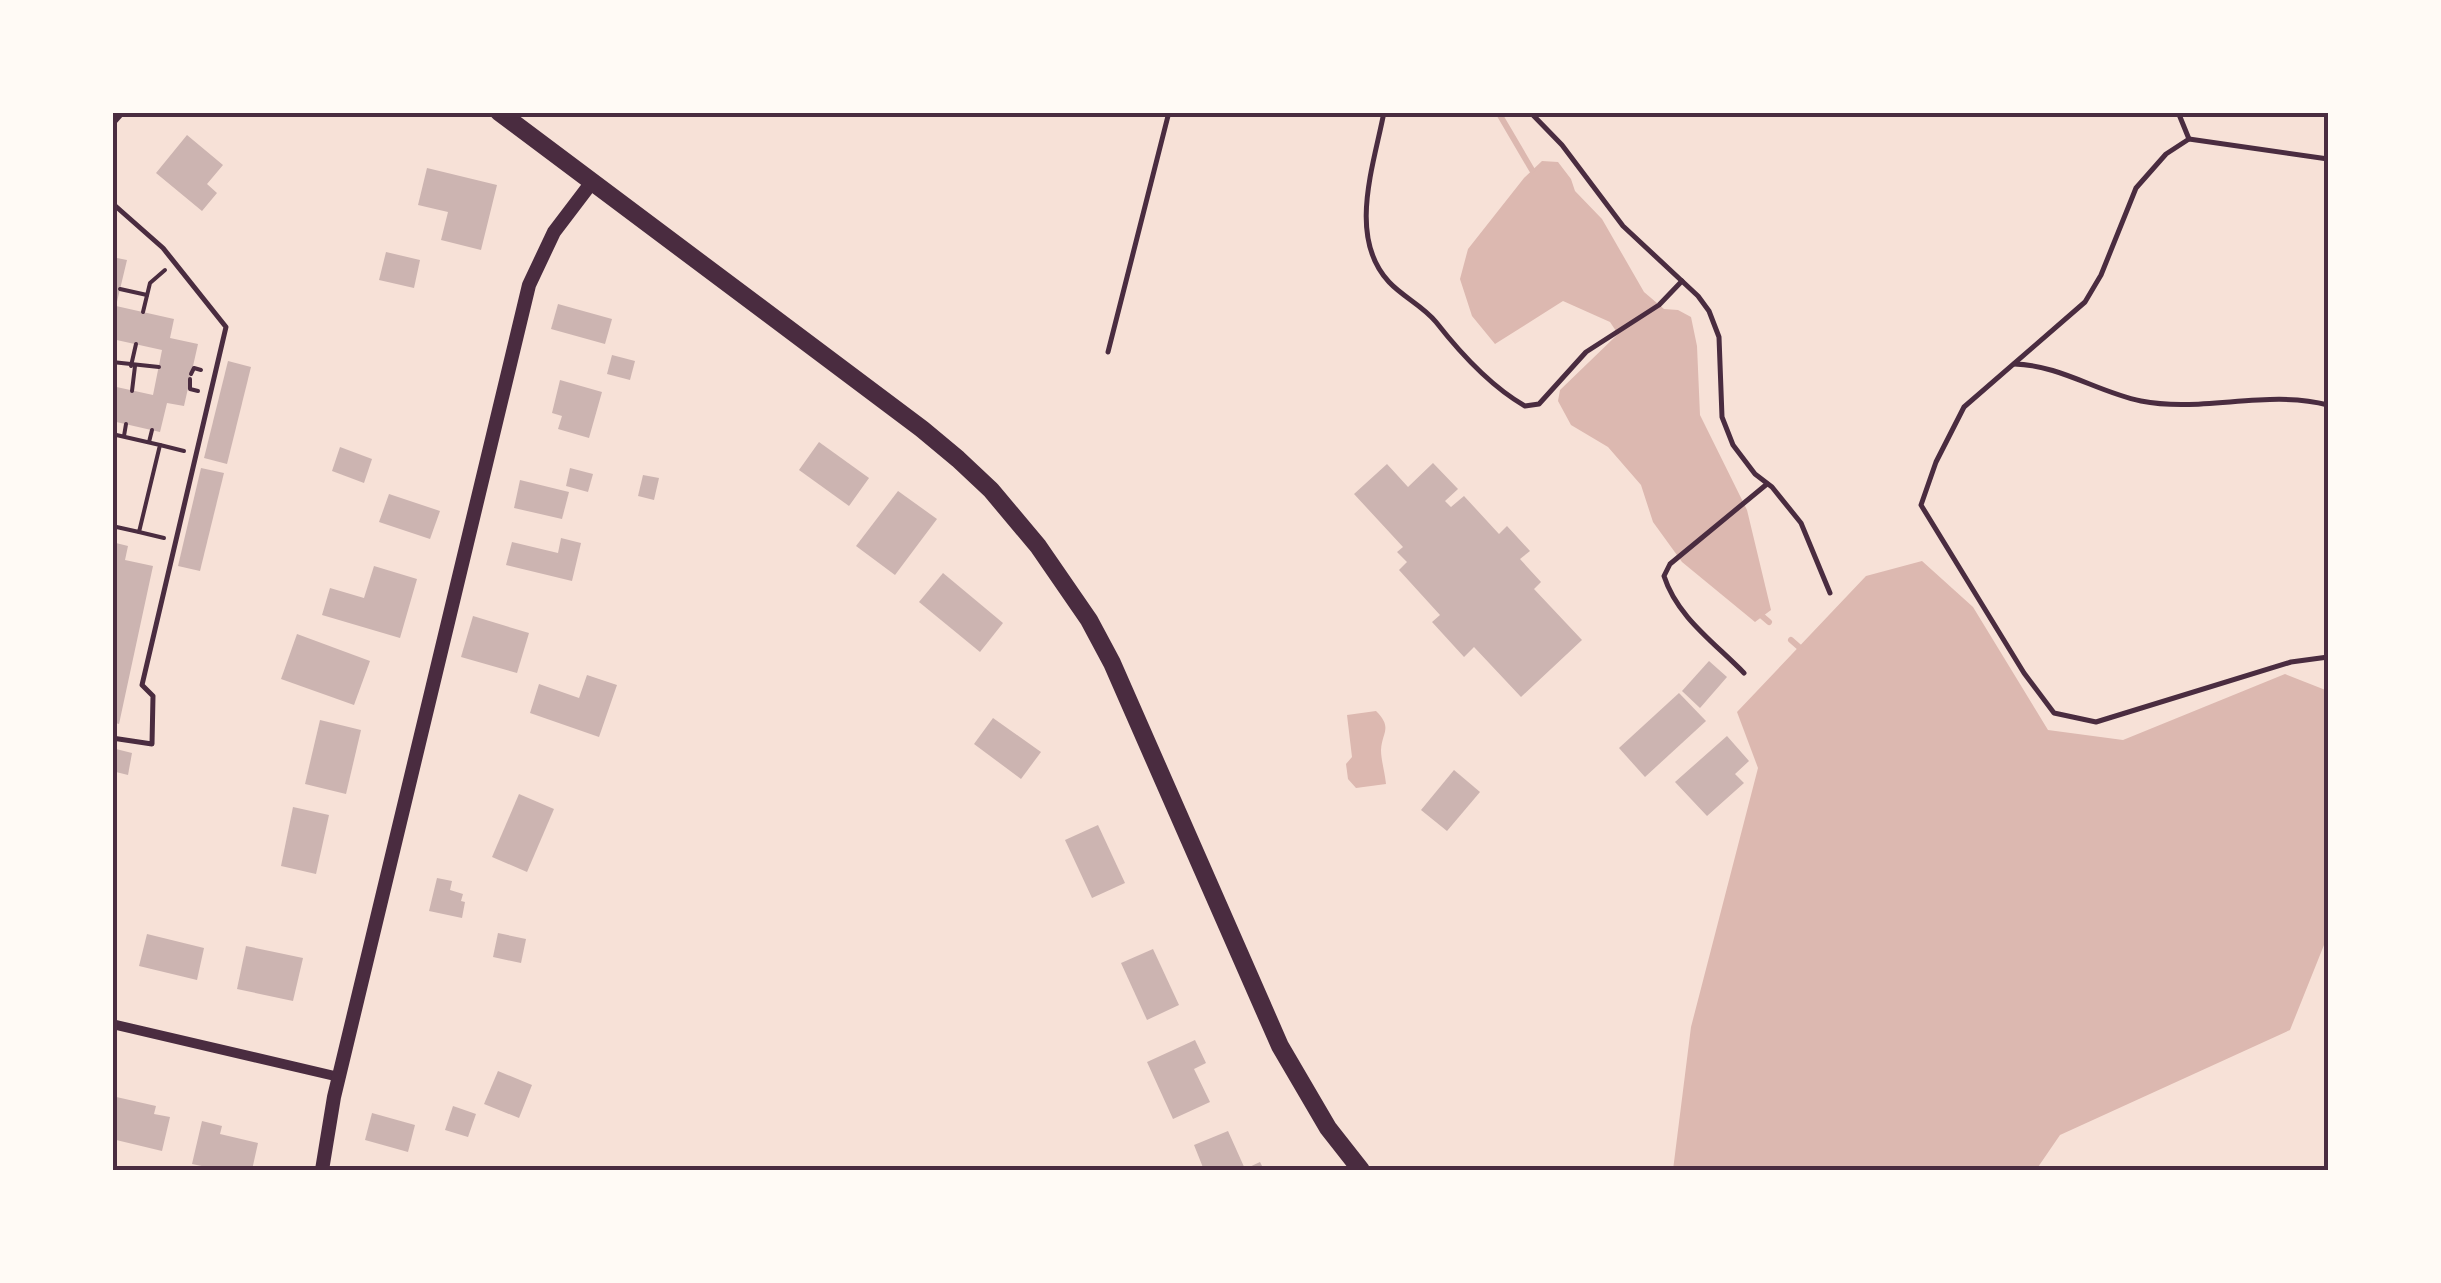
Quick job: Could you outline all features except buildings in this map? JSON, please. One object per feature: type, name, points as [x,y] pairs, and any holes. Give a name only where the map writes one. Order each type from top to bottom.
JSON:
[{"type":"main road","points":[[499,112],[922,429],[991,490],[1027,532],[1088,620],[1112,663],[1280,1046],[1328,1128],[1361,1170]]},
{"type":"street","points":[[112,121],[120,112]]},
{"type":"street","points":[[322,1170],[338,1077],[530,285],[554,232],[592,182]]},
{"type":"street","points":[[112,1024],[338,1077]]},
{"type":"lane","points":[[1108,352],[1168,112]]},
{"type":"lane","points":[[1384,112],[1367,209],[1366,228],[1372,256],[1390,282],[1429,314],[1470,363],[1518,403],[1539,404],[1586,352],[1659,305],[1682,280]]},
{"type":"lane","points":[[1530,112],[1562,145],[1623,226],[1682,280],[1708,311],[1719,338],[1719,400],[1734,445],[1801,523],[1830,593]]},
{"type":"lane","points":[[2178,112],[2188,138]]},
{"type":"lane","points":[[2328,159],[2188,138],[2166,154],[2136,188],[2085,302],[1964,408],[1936,462],[1921,505],[2024,673],[2054,713],[2096,722],[2291,662],[2328,657]]},
{"type":"lane","points":[[112,204],[163,248],[226,328],[142,685],[153,696],[152,744],[112,738]]},
{"type":"lane","points":[[2011,364],[2046,366],[2138,401],[2163,404],[2248,400],[2328,405]]},
{"type":"lane","points":[[1744,673],[1702,635],[1664,576],[1678,558],[1767,484]]},
{"type":"path","points":[[143,312],[150,283],[174,262]]},
{"type":"path","points":[[120,288],[147,295]]},
{"type":"path","points":[[132,390],[136,344]]},
{"type":"path","points":[[112,362],[159,367]]},
{"type":"path","points":[[124,436],[126,424]]},
{"type":"path","points":[[149,442],[152,430]]},
{"type":"path","points":[[112,434],[196,454]]},
{"type":"path","points":[[139,532],[160,445]]},
{"type":"path","points":[[112,526],[176,541]]},
{"type":"shaded area","points":[[1542,161],[1558,162],[1575,191],[1602,219],[1644,292],[1664,309],[1678,310],[1691,317],[1697,346],[1700,415],[1747,510],[1771,610],[1755,622],[1682,562],[1653,522],[1641,485],[1608,447],[1571,425],[1558,401],[1560,390],[1618,334],[1610,322],[1563,301],[1495,344],[1472,316],[1460,279],[1468,249]]},
{"type":"shaded area","points":[[1922,561],[1973,607],[2048,730],[2123,740],[2285,674],[2328,691],[2328,909],[2324,945],[2290,1030],[2060,1135],[2036,1170],[1673,1170],[1691,1027],[1758,768],[1737,712],[1866,576]]},
{"type":"shaded area","points":[[1376,711],[1385,726],[1381,750],[1386,784],[1356,788],[1348,779],[1346,764],[1352,757],[1347,715]]},
{"type":"waterway","points":[[1498,112],[1532,170]]},
{"type":"waterway","points":[[1762,616],[1769,622]]},
{"type":"waterway","points":[[1791,640],[1799,647]]}]
